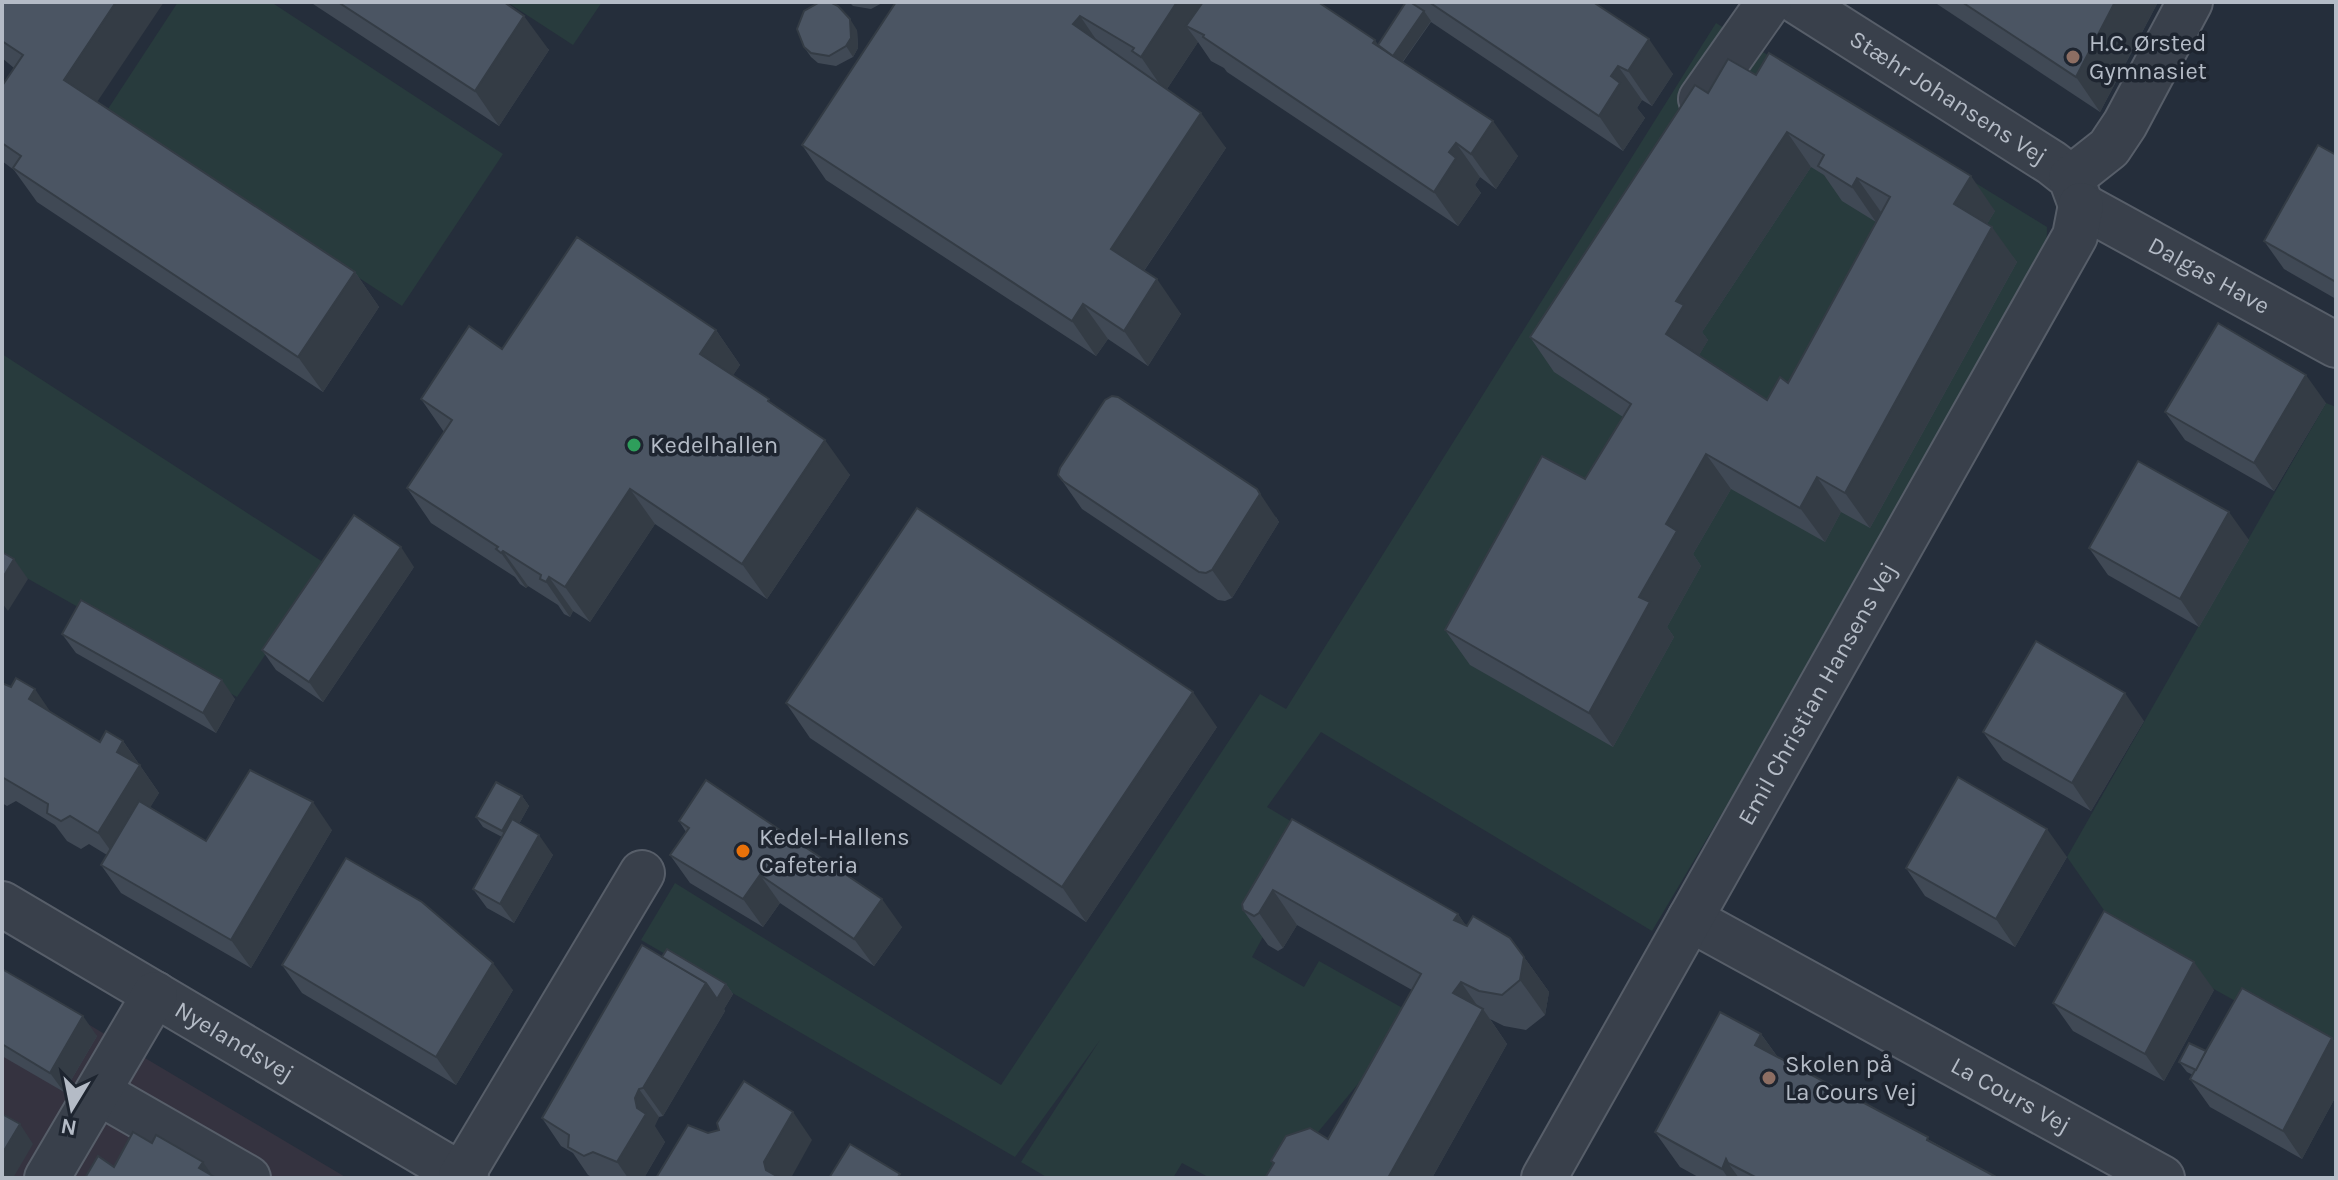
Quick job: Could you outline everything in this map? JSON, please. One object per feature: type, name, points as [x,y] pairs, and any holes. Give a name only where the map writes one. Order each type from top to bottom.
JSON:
[{"type":"street","points":[[1701,99],[1769,2]]},
{"type":"street","name":"Stæhr Johansens Vej","points":[[1798,2],[2052,163],[2076,192]]},
{"type":"street","points":[[2076,192],[2125,124],[2190,2]]},
{"type":"street","name":"Dalgas Have","points":[[2076,192],[2184,262],[2336,345]]},
{"type":"street","name":"Emil Christian Hansens Vej","points":[[1544,1178],[2075,236],[2076,192]]},
{"type":"street","points":[[464,1177],[642,873]]},
{"type":"street","name":"Nyelandsvej","points":[[2,904],[464,1177]]},
{"type":"street","name":"La Cours Vej","points":[[1690,919],[2162,1178]]},
{"type":"street","points":[[47,1178],[155,994]]},
{"type":"street","points":[[98,1092],[248,1178]]},
{"type":"shaded area","points":[[178,2],[271,2],[503,154],[402,306],[106,112]]},
{"type":"shaded area","points":[[507,2],[602,2],[573,45]]},
{"type":"shaded area","points":[[1716,23],[2047,227],[2046,269],[1652,931],[1321,732],[1267,807],[1317,837],[1252,957],[1304,987],[1319,961],[1415,1015],[1280,1178],[1210,1178],[1182,1163],[1173,1178],[1048,1178],[1021,1162],[1100,1040],[1015,1157],[641,940],[675,883],[1001,1085],[1260,694],[1286,709]]},
{"type":"shaded area","points":[[2,354],[326,564],[237,697],[2,564]]},
{"type":"shaded area","points":[[2326,403],[2336,407],[2336,1057],[2124,939],[2067,857]]},
{"type":"shaded area","points":[[2,973],[347,1178],[2,1178]]},
{"type":"building","points":[[2,2],[116,2],[64,80],[355,272],[298,357],[13,168],[21,156],[2,143],[2,86],[23,55],[2,41]]},
{"type":"building","points":[[338,2],[504,2],[524,16],[475,91]]},
{"type":"building","points":[[820,2],[838,6],[850,19],[851,38],[846,46],[829,56],[811,53],[804,47],[797,29],[804,11]]},
{"type":"building","points":[[896,2],[1177,2],[1141,57],[1132,51],[1134,48],[1080,16],[1073,24],[1201,113],[1111,249],[1157,279],[1124,331],[1083,304],[1072,321],[802,145]]},
{"type":"building","points":[[1203,2],[1318,2],[1375,40],[1373,43],[1493,121],[1471,154],[1456,143],[1449,152],[1456,158],[1434,192],[1204,35],[1186,26]]},
{"type":"building","points":[[1406,2],[1424,11],[1393,56],[1378,45]]},
{"type":"building","points":[[1429,2],[1593,2],[1649,39],[1628,71],[1618,66],[1611,76],[1620,83],[1599,116]]},
{"type":"building","points":[[1962,2],[2115,2],[2076,77]]},
{"type":"building","points":[[1769,53],[1971,176],[1954,204],[1992,227],[1845,493],[1817,477],[1800,508],[1706,454],[1666,524],[1677,531],[1639,597],[1650,602],[1589,713],[1445,630],[1542,456],[1585,479],[1631,404],[1530,337],[1695,85],[1708,93],[1728,59],[1756,75]],"holes":[[[1787,132],[1824,155],[1818,166],[1852,187],[1857,178],[1890,197],[1788,383],[1780,377],[1767,400],[1666,334],[1684,305],[1676,301]]]},
{"type":"building","points":[[2318,145],[2336,155],[2336,282],[2264,241]]},
{"type":"building","name":"Kedelhallen","points":[[577,237],[716,330],[700,354],[825,440],[742,564],[630,489],[565,587],[549,577],[546,582],[540,579],[541,575],[503,551],[501,553],[496,549],[498,547],[407,488],[452,420],[421,399],[469,326],[502,349]]},
{"type":"building","points":[[2218,323],[2306,375],[2254,463],[2165,412]]},
{"type":"building","points":[[1112,396],[1257,489],[1260,494],[1212,570],[1199,572],[1058,475],[1105,400]]},
{"type":"building","points":[[2138,461],[2229,512],[2180,599],[2089,548]]},
{"type":"building","points":[[917,508],[1193,692],[1062,887],[786,703]]},
{"type":"building","points":[[354,515],[401,547],[309,682],[262,650]]},
{"type":"building","points":[[2,552],[14,559],[2,579]]},
{"type":"building","points":[[81,600],[222,680],[203,713],[62,634]]},
{"type":"building","points":[[2036,641],[2125,693],[2072,783],[1983,732]]},
{"type":"building","points":[[16,678],[35,689],[29,699],[100,742],[106,731],[123,741],[117,752],[140,765],[98,833],[70,816],[61,821],[47,813],[48,804],[2,777],[2,683],[11,687]]},
{"type":"building","points":[[250,770],[313,802],[231,940],[101,865],[139,801],[206,841]]},
{"type":"building","points":[[1958,777],[2047,829],[1996,919],[1906,868]]},
{"type":"building","points":[[706,780],[882,899],[854,939],[760,875],[743,899],[670,855],[689,828],[679,821]]},
{"type":"building","points":[[496,782],[522,796],[502,831],[476,817]]},
{"type":"building","points":[[512,819],[539,835],[500,904],[473,889]]},
{"type":"building","points":[[1292,819],[1458,914],[1454,920],[1467,926],[1473,916],[1510,938],[1524,957],[1520,980],[1502,995],[1479,991],[1461,982],[1453,993],[1483,1009],[1388,1178],[1265,1178],[1286,1136],[1310,1128],[1328,1139],[1421,974],[1273,890],[1259,913],[1254,916],[1243,910],[1242,904]]},
{"type":"building","points":[[346,858],[422,902],[493,963],[436,1057],[282,965]]},
{"type":"building","points":[[2104,911],[2194,962],[2145,1054],[2053,1003]]},
{"type":"building","points":[[642,945],[706,983],[643,1088],[639,1089],[635,1098],[637,1108],[646,1114],[617,1162],[593,1152],[584,1156],[568,1147],[569,1135],[542,1118]]},
{"type":"building","points":[[667,949],[726,984],[717,999],[706,983],[662,957]]},
{"type":"building","points":[[2,969],[83,1016],[50,1073],[2,1044]]},
{"type":"building","points":[[2242,988],[2332,1038],[2283,1131],[2190,1079]]},
{"type":"building","points":[[1720,1012],[1761,1034],[1755,1045],[1998,1178],[1757,1178],[1726,1159],[1722,1169],[1655,1132]]},
{"type":"building","points":[[2189,1043],[2206,1051],[2196,1070],[2179,1062]]},
{"type":"building","points":[[744,1081],[793,1112],[764,1162],[766,1170],[780,1178],[656,1178],[688,1125],[708,1133],[719,1130],[717,1123]]},
{"type":"building","points":[[2,1114],[20,1124],[2,1154]]},
{"type":"building","points":[[133,1132],[152,1143],[156,1135],[203,1162],[199,1168],[216,1178],[85,1178],[98,1156],[114,1167]]},
{"type":"building","points":[[850,1144],[900,1174],[897,1178],[829,1178]]},
{"type":"place","name":"H.C. Ørsted Gymnasiet","points":[[2073,57]]},
{"type":"place","name":"Kedelhallen","points":[[634,445]]},
{"type":"place","name":"Kedel-Hallens Cafeteria","points":[[743,851]]},
{"type":"place","name":"Skolen på La Cours Vej","points":[[1769,1078]]}]
